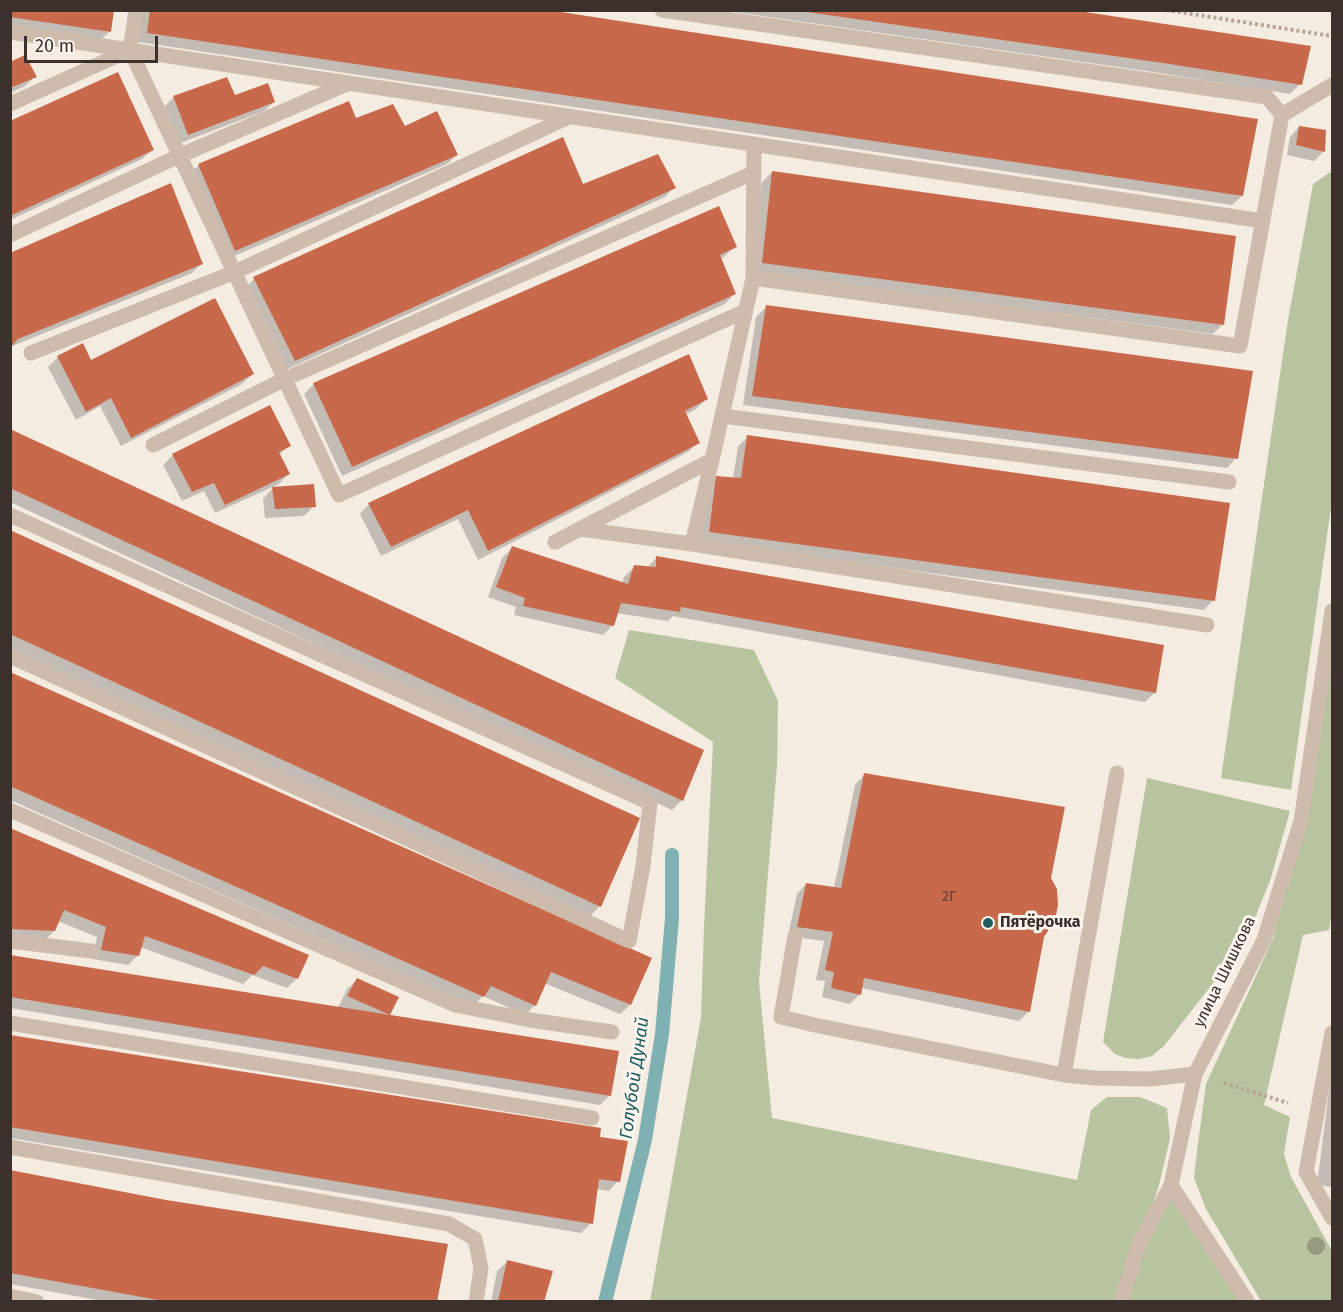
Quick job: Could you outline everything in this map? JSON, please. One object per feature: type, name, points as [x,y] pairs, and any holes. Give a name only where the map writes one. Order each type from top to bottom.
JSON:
[{"type":"street","points":[[136,10],[130,50],[339,495],[745,311]]},
{"type":"street","points":[[662,10],[1267,97],[1282,115]]},
{"type":"street","points":[[10,32],[1263,221]]},
{"type":"street","points":[[10,104],[130,50]]},
{"type":"street","points":[[10,235],[180,156],[349,83]]},
{"type":"street","points":[[753,278],[1240,346],[1282,115],[1332,85]]},
{"type":"street","points":[[31,353],[235,272],[571,116]]},
{"type":"street","points":[[692,544],[753,278],[754,144]]},
{"type":"street","points":[[153,445],[285,379],[753,173]]},
{"type":"street","points":[[723,416],[1229,482]]},
{"type":"street","points":[[555,542],[712,460]]},
{"type":"street","points":[[10,515],[650,803],[643,866],[629,941],[10,656]]},
{"type":"street","points":[[580,529],[692,544],[1207,625]]},
{"type":"street","name":"улица Шишкова","points":[[1121,1302],[1140,1242],[1171,1185],[1195,1074],[1264,940],[1301,821],[1332,611]]},
{"type":"street","points":[[1064,1075],[1117,773]]},
{"type":"street","points":[[10,810],[455,1005],[530,1020],[612,1032]]},
{"type":"street","points":[[795,936],[781,1017],[1064,1075],[1096,1078],[1150,1078],[1195,1074]]},
{"type":"street","points":[[10,941],[91,951]]},
{"type":"street","points":[[10,1023],[592,1118]]},
{"type":"street","points":[[1332,1033],[1306,1172],[1332,1218]]},
{"type":"street","points":[[10,1147],[449,1224],[475,1239],[481,1268],[476,1302]]},
{"type":"street","points":[[1171,1185],[1248,1302]]},
{"type":"street","points":[[10,1296],[37,1302]]},
{"type":"path","points":[[1166,10],[1332,36]]},
{"type":"path","points":[[1195,1074],[1318,1112]]},
{"type":"green space","points":[[1332,171],[1332,500],[1291,790],[1221,778],[1288,320],[1313,184]]},
{"type":"green space","points":[[1332,608],[1332,913],[1329,930],[1303,935],[1264,1105],[1290,1117],[1284,1154],[1291,1177],[1332,1251],[1332,1301],[1261,1301],[1206,1209],[1194,1178],[1206,1084],[1273,939],[1301,821]]},
{"type":"green space","points":[[629,630],[754,650],[778,701],[777,766],[759,982],[772,1118],[1077,1180],[1091,1110],[1107,1097],[1140,1097],[1167,1108],[1170,1139],[1159,1185],[1142,1237],[1171,1185],[1248,1301],[650,1301],[701,1017],[713,742],[615,678]]},
{"type":"green space","points":[[1147,778],[1290,811],[1270,881],[1245,942],[1164,1046],[1152,1056],[1139,1059],[1125,1058],[1115,1054],[1103,1042]]},
{"type":"building","points":[[10,10],[114,10],[111,32],[10,17]]},
{"type":"building","points":[[150,10],[548,10],[1258,119],[1243,196],[147,33]]},
{"type":"building","points":[[807,10],[1072,10],[1311,46],[1302,85],[807,12]]},
{"type":"building","points":[[25,55],[37,77],[10,88],[10,62]]},
{"type":"building","points":[[118,72],[154,150],[10,216],[10,121]]},
{"type":"building","points":[[227,77],[235,95],[268,83],[275,102],[188,135],[173,96]]},
{"type":"building","points":[[349,101],[356,118],[393,104],[405,126],[437,111],[458,155],[235,251],[198,164]]},
{"type":"building","points":[[1299,126],[1326,130],[1325,152],[1296,145]]},
{"type":"building","points":[[563,137],[583,184],[658,154],[676,188],[295,361],[253,277]]},
{"type":"building","points":[[772,171],[1236,236],[1224,325],[762,263]]},
{"type":"building","points":[[171,183],[203,264],[18,339],[10,348],[10,253]]},
{"type":"building","points":[[719,206],[737,247],[720,255],[736,294],[352,467],[313,383]]},
{"type":"building","points":[[215,298],[254,374],[131,438],[111,398],[86,412],[57,356],[83,343],[91,360]]},
{"type":"building","points":[[766,305],[1253,371],[1238,459],[752,396]]},
{"type":"building","points":[[689,354],[708,399],[685,411],[700,443],[488,551],[468,510],[391,547],[368,503]]},
{"type":"building","points":[[270,405],[291,446],[279,452],[290,474],[225,505],[214,483],[192,492],[172,454]]},
{"type":"building","points":[[10,429],[704,750],[683,801],[10,488]]},
{"type":"building","points":[[747,435],[1230,503],[1215,601],[709,532],[716,476],[741,478]]},
{"type":"building","points":[[314,484],[316,507],[275,509],[272,487]]},
{"type":"building","points":[[10,530],[640,818],[601,907],[10,634]]},
{"type":"building","points":[[512,546],[628,584],[634,565],[656,567],[656,556],[1164,645],[1156,693],[681,607],[680,612],[621,603],[614,626],[523,606],[525,598],[496,587]]},
{"type":"building","points":[[10,672],[652,958],[631,1005],[551,972],[536,1006],[491,986],[484,997],[10,786]]},
{"type":"building","points":[[864,773],[1065,807],[1051,878],[1057,889],[1058,905],[1055,920],[1044,937],[1030,1012],[864,978],[861,995],[831,988],[834,972],[825,970],[833,932],[797,927],[806,883],[841,888]]},
{"type":"building","points":[[10,828],[309,955],[298,979],[263,966],[254,975],[145,936],[139,956],[101,950],[106,927],[64,910],[55,931],[10,929]]},
{"type":"building","points":[[10,955],[619,1051],[611,1096],[10,997]]},
{"type":"building","points":[[357,978],[399,997],[390,1015],[347,996]]},
{"type":"building","points":[[10,1035],[601,1128],[600,1137],[628,1141],[620,1182],[599,1179],[593,1224],[10,1127]]},
{"type":"building","points":[[10,1170],[166,1200],[448,1244],[437,1302],[169,1302],[10,1273]]},
{"type":"building","points":[[507,1260],[553,1271],[544,1302],[498,1302]]},
{"type":"waterway","name":"Голубой Дунай","points":[[605,1302],[645,1140],[662,1034],[672,918],[672,855]]},
{"type":"place","name":"Пятёрочка","points":[[988,923]]}]
